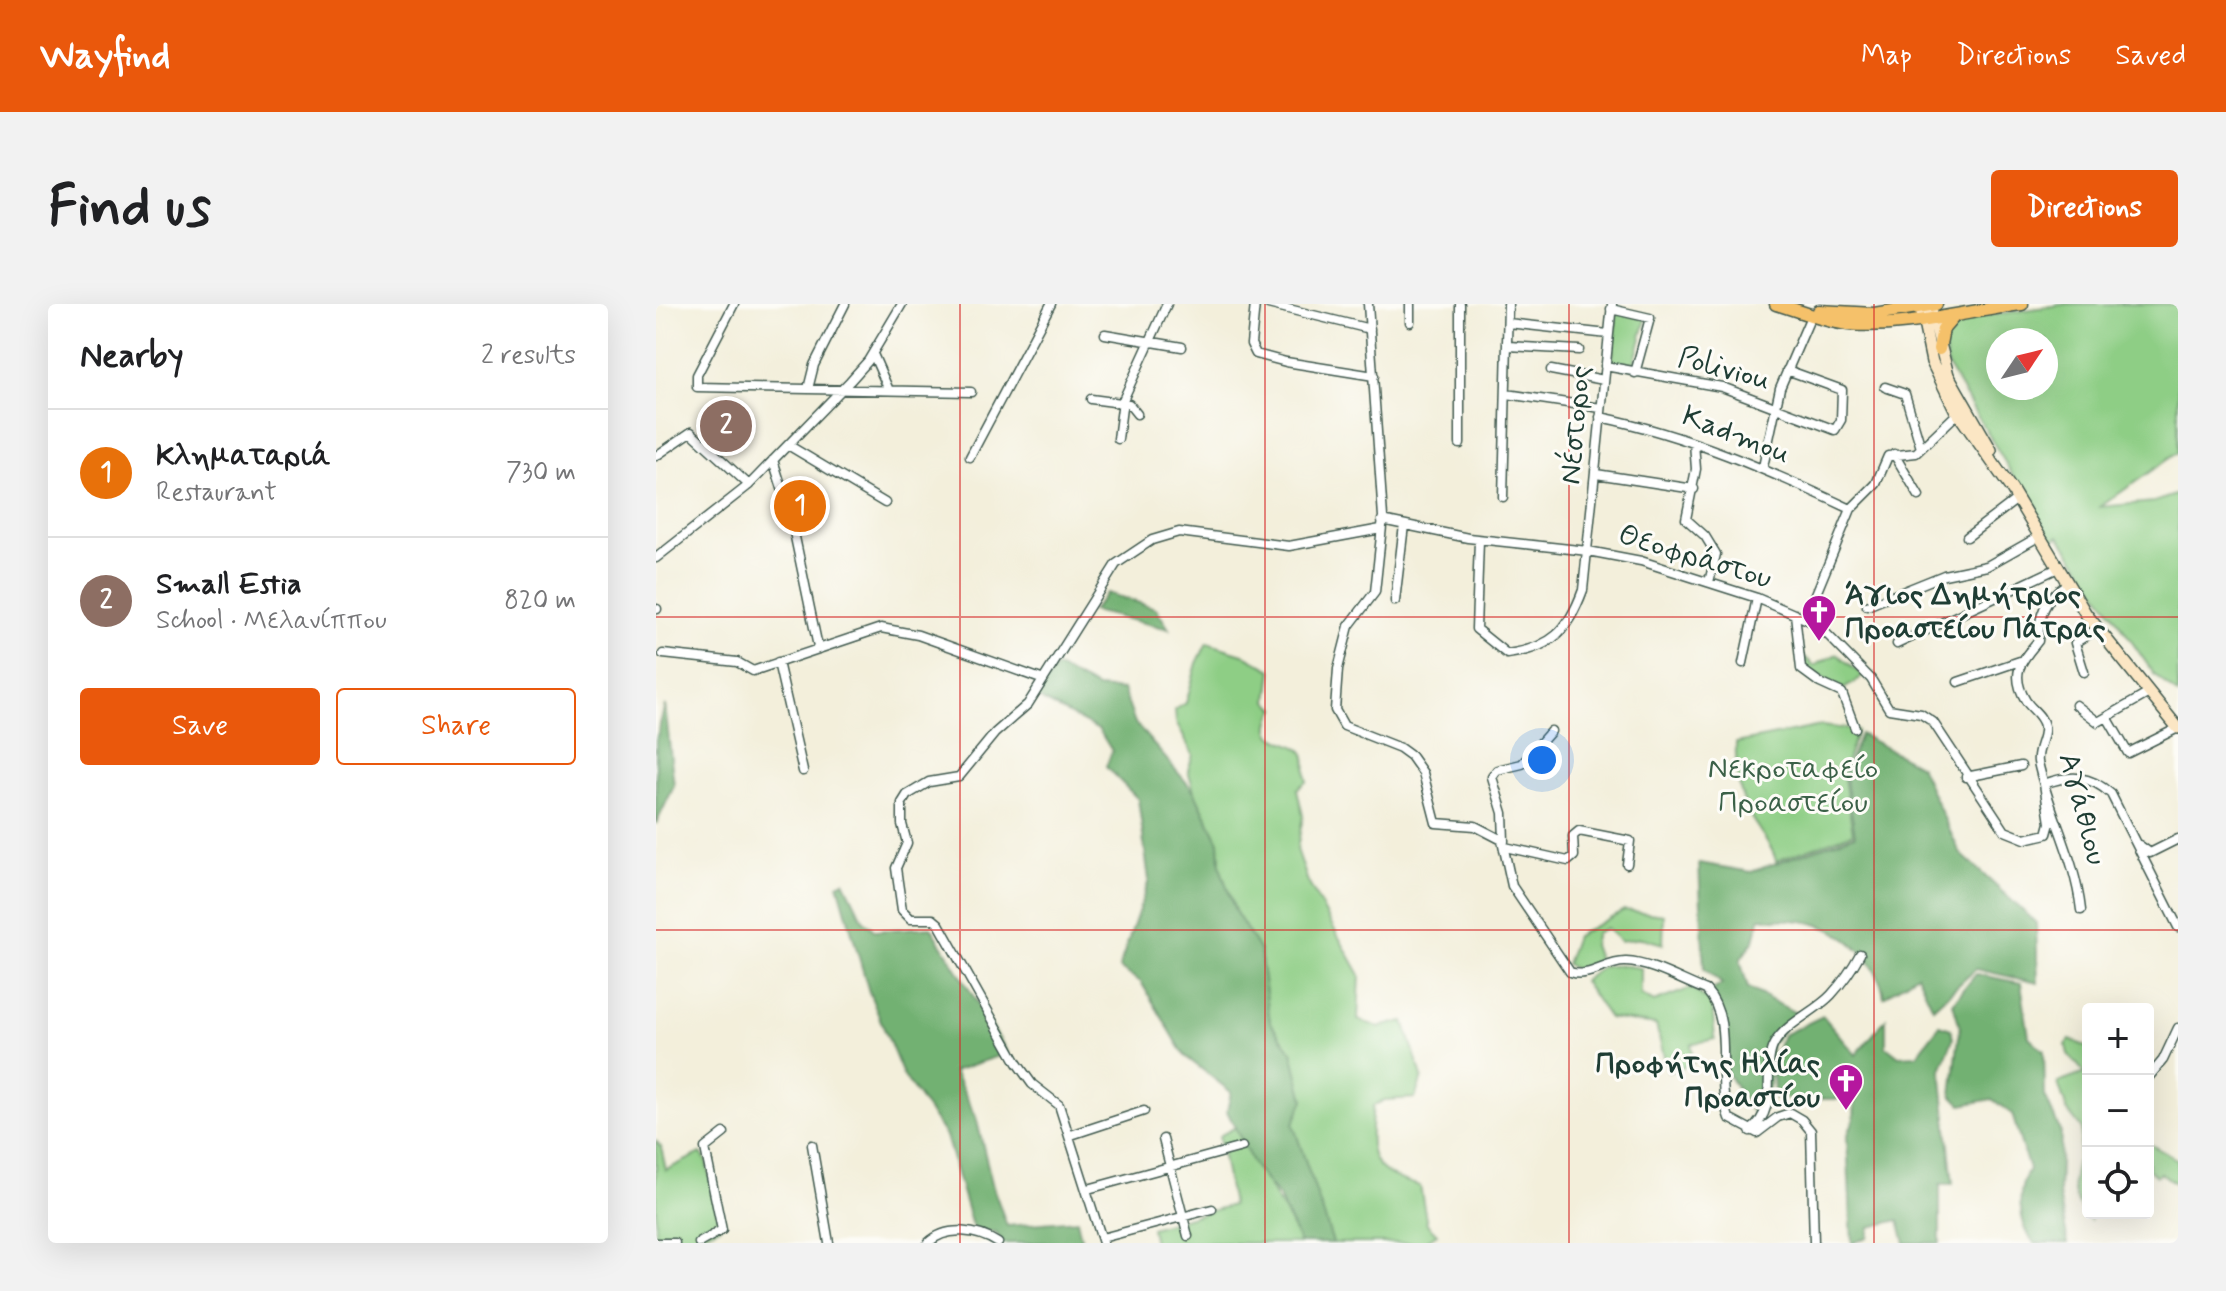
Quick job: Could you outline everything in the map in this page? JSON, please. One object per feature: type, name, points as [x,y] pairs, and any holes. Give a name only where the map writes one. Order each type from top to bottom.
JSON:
[{"type":"main road","points":[[1882,313],[1900,304]]},
{"type":"main road","points":[[1782,306],[1845,314],[1927,309],[1958,313],[2022,304]]},
{"type":"main road","points":[[1782,306],[1811,316],[1857,324],[1927,309]]},
{"type":"main road","points":[[1939,349],[1945,325],[1958,313]]},
{"type":"street","points":[[734,304],[701,366],[697,386],[791,391],[845,387],[971,392]]},
{"type":"street","points":[[808,389],[814,365],[845,304]]},
{"type":"street","points":[[970,457],[1051,304]]},
{"type":"street","points":[[1118,439],[1122,404],[1167,304]]},
{"type":"street","points":[[1255,304],[1253,350],[1286,362],[1374,376]]},
{"type":"street","points":[[1268,304],[1370,329]]},
{"type":"street","points":[[1368,304],[1382,524],[1375,592],[1350,624],[1339,663],[1334,699],[1338,718],[1353,731],[1400,748],[1411,756],[1423,773],[1436,823],[1475,826],[1504,844],[1568,861],[1574,856],[1573,836],[1579,831],[1630,841],[1627,864]]},
{"type":"street","points":[[1410,304],[1410,322]]},
{"type":"street","points":[[1460,304],[1460,444]]},
{"type":"street","points":[[1503,497],[1508,304]]},
{"type":"street","points":[[656,558],[749,485],[845,387],[873,354],[897,306]]},
{"type":"street","points":[[1611,306],[1650,318],[1635,373]]},
{"type":"street","name":"Νέστορος","points":[[1479,540],[1475,626],[1507,654],[1529,651],[1555,638],[1576,613],[1588,551],[1611,306]]},
{"type":"street","points":[[1927,309],[1960,410]]},
{"type":"street","points":[[1927,309],[1935,369],[2097,629],[2178,728],[2128,753],[2107,717]]},
{"type":"street","points":[[1763,467],[1787,370],[1811,316]]},
{"type":"street","points":[[1508,323],[1608,334]]},
{"type":"street","points":[[1105,334],[1182,347]]},
{"type":"street","points":[[1508,346],[1579,350]]},
{"type":"street","points":[[873,354],[888,388]]},
{"type":"street","name":"Poliviou","points":[[1605,366],[1722,387],[1832,432],[1839,424],[1842,390],[1787,370]]},
{"type":"street","points":[[1551,370],[1604,380]]},
{"type":"street","points":[[1885,387],[1905,394],[1921,448]]},
{"type":"street","name":"Kadmou","points":[[1507,394],[1601,412],[1694,443],[1763,467],[1851,509]]},
{"type":"street","points":[[1091,399],[1129,404],[1137,414]]},
{"type":"street","points":[[1806,618],[1851,509],[1875,487],[1887,458],[1894,454],[1909,456],[1960,410]]},
{"type":"street","points":[[656,456],[691,432],[749,485]]},
{"type":"street","points":[[1694,443],[1694,489],[1686,519],[1705,536],[1716,554],[1709,582]]},
{"type":"street","points":[[788,445],[885,503]]},
{"type":"street","points":[[1894,454],[1919,496]]},
{"type":"street","points":[[773,460],[790,513],[818,647]]},
{"type":"street","points":[[1596,474],[1694,489]]},
{"type":"street","points":[[1967,537],[2014,494]]},
{"type":"street","points":[[1212,1209],[1103,1241],[1071,1135],[1057,1102],[1032,1084],[1008,1049],[939,924],[933,919],[911,919],[902,910],[896,868],[907,843],[902,824],[904,798],[929,782],[959,777],[995,733],[1026,707],[1041,679],[1068,645],[1116,564],[1161,535],[1179,532],[1289,546],[1382,524]]},
{"type":"street","name":"Θεοφράστου","points":[[1382,524],[1404,525],[1479,540],[1588,551],[1641,561],[1757,598],[1817,624],[1864,672],[1889,709],[1921,714],[1929,719],[1997,824],[2025,839],[2047,834],[2050,823],[2044,784]]},
{"type":"street","points":[[1395,601],[1404,525]]},
{"type":"street","points":[[1867,606],[1944,575],[1987,566],[2040,536]]},
{"type":"street","points":[[656,547],[666,549]]},
{"type":"street","points":[[1897,644],[2058,568]]},
{"type":"street","points":[[1958,682],[2020,661],[2037,642],[2039,620],[2045,604],[2067,584]]},
{"type":"street","points":[[1743,663],[1757,598]]},
{"type":"street","points":[[1795,614],[1801,669],[1820,683],[1842,693],[1855,728]]},
{"type":"street","points":[[663,654],[737,662],[753,671],[881,628],[918,635],[1041,679]]},
{"type":"street","points":[[2084,672],[2075,643],[2097,629]]},
{"type":"street","name":"Αγάθιου","points":[[2020,661],[2024,697],[2043,721],[2045,732],[2038,754],[2044,784],[2077,879],[2081,910]]},
{"type":"street","points":[[778,662],[803,771]]},
{"type":"street","points":[[2076,705],[2094,722],[2149,693]]},
{"type":"street","points":[[1551,731],[1522,764],[1494,772],[1503,813],[1504,844],[1512,886],[1570,972],[1582,974],[1607,963],[1633,963],[1706,990],[1712,997],[1719,1014],[1721,1090],[1726,1109],[1735,1124],[1757,1133],[1783,1114],[1790,1113],[1808,1126],[1813,1140],[1814,1243]]},
{"type":"street","points":[[1966,777],[2021,766]]},
{"type":"street","points":[[2044,784],[2073,777],[2100,784],[2111,794],[2178,927]]},
{"type":"street","points":[[2135,844],[2147,853],[2178,839]]},
{"type":"street","points":[[1750,1131],[1762,1118],[1772,1082],[1771,1054],[1776,1041],[1831,996],[1860,954]]},
{"type":"street","points":[[2150,1075],[2163,1060],[2178,1028]]},
{"type":"street","points":[[1071,1135],[1144,1111]]},
{"type":"street","points":[[699,1243],[722,1230],[705,1148],[724,1133]]},
{"type":"street","points":[[1163,1139],[1188,1236]]},
{"type":"street","points":[[812,1145],[829,1243]]},
{"type":"street","points":[[1088,1189],[1242,1147]]},
{"type":"street","points":[[928,1243],[938,1235],[960,1231],[998,1243]]},
{"type":"street","points":[[656,1243],[675,1243]]},
{"type":"green space","points":[[2066,304],[2178,304],[2178,452],[2100,507],[2154,502],[2178,494],[2178,695],[2154,674],[2059,536],[2052,541],[1947,365],[1943,334],[1957,320]]},
{"type":"green space","points":[[1617,312],[1646,319],[1633,368],[1612,363]]},
{"type":"green space","points":[[1107,593],[1156,608],[1169,629],[1092,611]]},
{"type":"green space","points":[[1207,643],[1243,654],[1272,670],[1268,701],[1276,709],[1270,720],[1271,734],[1302,751],[1305,758],[1307,781],[1297,789],[1303,816],[1297,849],[1308,882],[1360,975],[1358,1020],[1379,1027],[1404,1021],[1422,1077],[1415,1098],[1384,1100],[1373,1106],[1372,1151],[1381,1168],[1390,1175],[1420,1186],[1427,1224],[1437,1234],[1423,1243],[1333,1243],[1293,1124],[1303,1100],[1292,1052],[1270,1022],[1260,951],[1235,911],[1220,867],[1219,842],[1194,791],[1188,770],[1193,755],[1176,722],[1175,710],[1186,703],[1197,663]]},
{"type":"green space","points":[[1837,654],[1863,676],[1844,689],[1806,670],[1804,656],[1814,666]]},
{"type":"green space","points":[[1056,667],[1097,688],[1123,690],[1135,723],[1194,791],[1219,842],[1220,867],[1235,911],[1260,951],[1270,1022],[1292,1052],[1304,1100],[1293,1124],[1333,1243],[1300,1243],[1279,1197],[1254,1166],[1227,1111],[1231,1092],[1185,1056],[1141,982],[1119,968],[1149,880],[1138,799],[1106,767],[1112,751],[1099,730],[1036,697]]},
{"type":"green space","points":[[665,705],[674,786],[656,824],[656,740]]},
{"type":"green space","name":"Νεκροταφείο Προαστείου","points":[[1821,726],[1857,730],[1843,773],[1853,833],[1776,861],[1743,798],[1736,766],[1736,743]]},
{"type":"green space","points":[[1860,734],[1920,766],[1960,853],[2036,923],[2038,983],[1976,969],[1933,1008],[1917,974],[1884,997],[1869,962],[1840,935],[1809,922],[1760,918],[1754,940],[1740,960],[1748,988],[1796,1013],[1771,1044],[1770,1083],[1761,1112],[1751,1111],[1724,1068],[1721,1008],[1711,991],[1722,984],[1704,969],[1699,863],[1751,872],[1855,835],[1845,774]]},
{"type":"green space","points":[[844,881],[863,920],[875,931],[931,927],[1008,1053],[954,1071],[976,1117],[993,1187],[1007,1226],[1077,1220],[1082,1243],[1003,1243],[996,1233],[976,1230],[972,1226],[946,1136],[903,1075],[869,992],[838,884]]},
{"type":"green space","points":[[1624,910],[1664,915],[1663,944],[1642,938],[1620,941],[1606,928],[1596,933],[1593,945],[1599,962],[1578,971],[1566,964],[1576,936]]},
{"type":"green space","points":[[1620,965],[1641,968],[1641,995],[1654,1002],[1692,988],[1712,1004],[1715,1039],[1691,1044],[1693,1063],[1668,1072],[1656,1025],[1609,1018],[1583,981],[1602,967]]},
{"type":"green space","points":[[1976,974],[2021,983],[2029,1037],[2044,1051],[2045,1096],[2061,1133],[2059,1194],[2068,1243],[2034,1243],[2025,1226],[2021,1197],[2029,1170],[2012,1114],[1992,1099],[1962,1105],[1952,1095],[1960,1027],[1953,1003]]},
{"type":"green space","points":[[1823,1016],[1856,1055],[1886,1019],[1886,1046],[1899,1056],[1917,1055],[1940,1025],[1951,1029],[1953,1039],[1941,1070],[1953,1184],[1940,1184],[1940,1243],[1905,1243],[1899,1220],[1870,1227],[1868,1238],[1852,1243],[1847,1137],[1854,1119],[1855,1099],[1774,1099],[1773,1059],[1783,1035]]},
{"type":"green space","points":[[2070,1040],[2082,1045],[2082,1070],[2068,1054],[2066,1045]]},
{"type":"green space","points":[[2082,1074],[2082,1210],[2073,1186],[2081,1128],[2067,1110],[2058,1083]]},
{"type":"green space","points":[[1236,1127],[1301,1243],[1154,1243],[1151,1228],[1232,1205],[1219,1136]]},
{"type":"green space","points":[[656,1141],[661,1147],[666,1170],[701,1153],[706,1160],[720,1227],[686,1243],[656,1238]]},
{"type":"green space","points":[[2154,1146],[2178,1160],[2178,1185],[2161,1173],[2156,1176]]},
{"type":"place","name":"Small Estia","points":[[726,426]]},
{"type":"place","name":"Κληματαριά","points":[[800,506]]},
{"type":"place","name":"Άγιος Δημήτριος Προαστείου Πάτρας","points":[[1819,643]]},
{"type":"place","name":"Προφήτης Ηλίας Προαστίου","points":[[1846,1112]]}]
